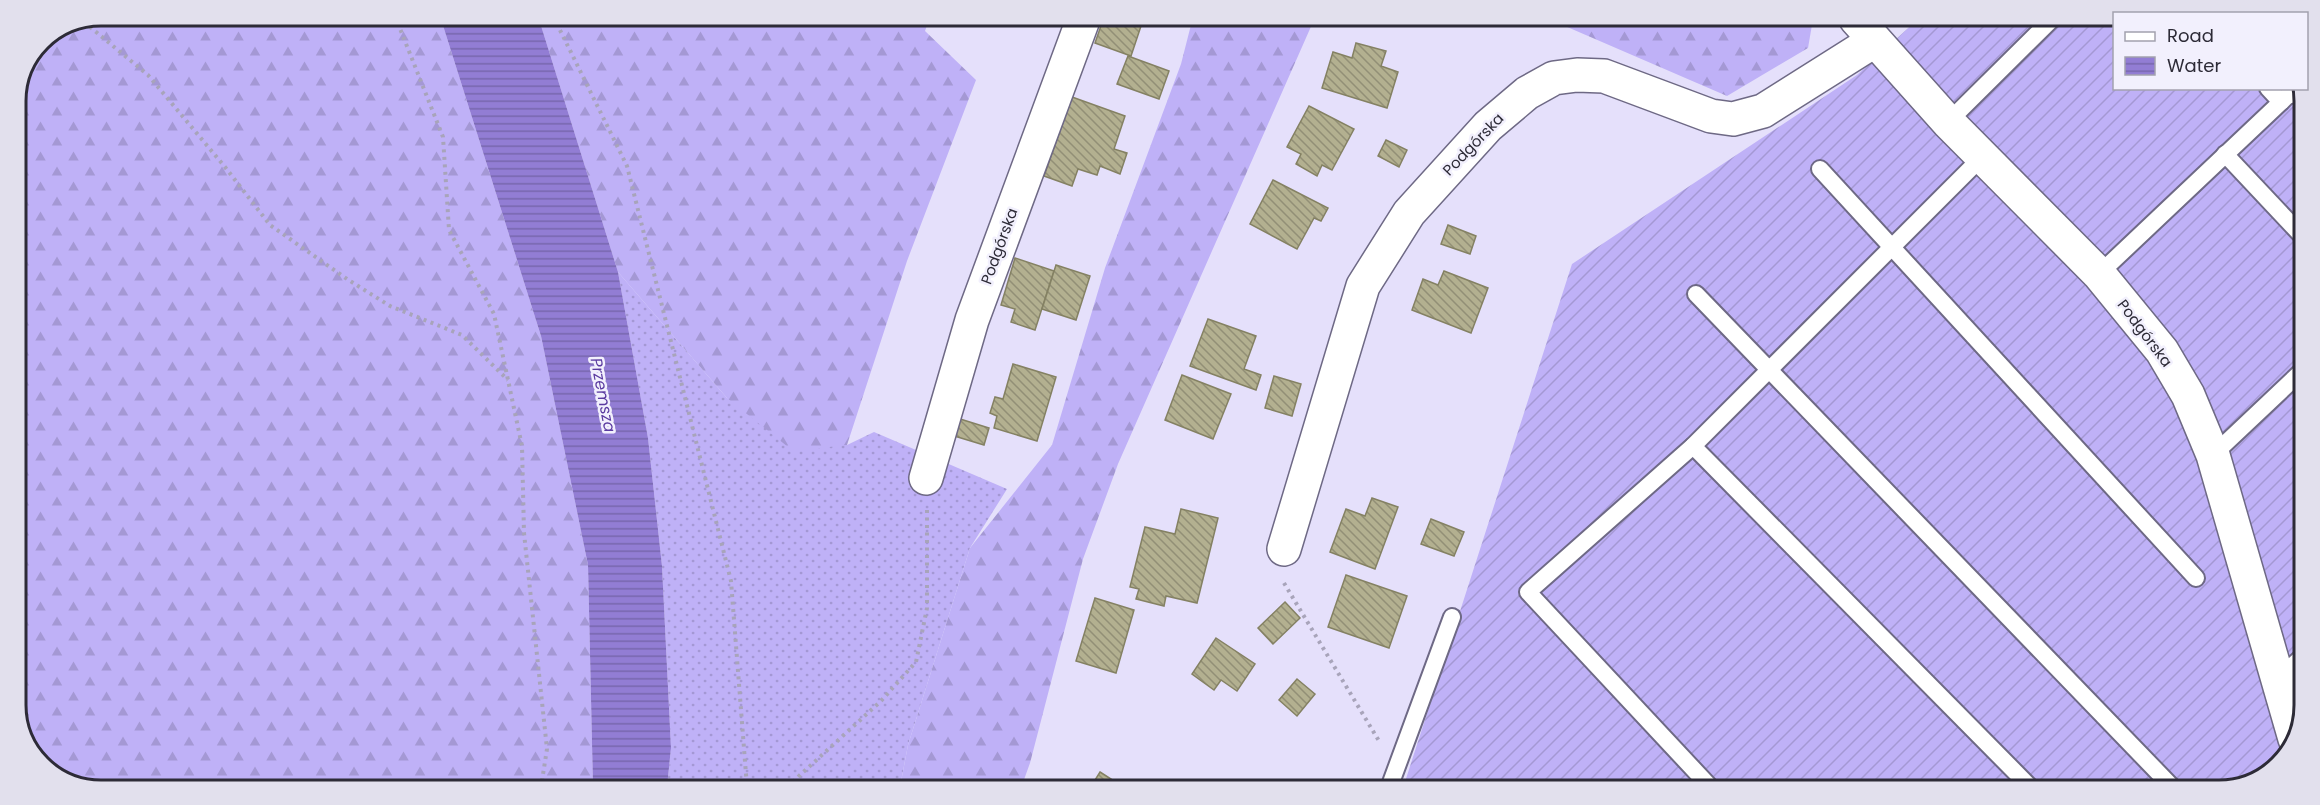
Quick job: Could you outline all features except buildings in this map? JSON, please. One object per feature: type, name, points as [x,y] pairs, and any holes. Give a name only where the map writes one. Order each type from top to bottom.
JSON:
[{"type":"street","name":"Podgórska","points":[[926,478],[972,320],[1081,26]]},
{"type":"street","name":"Podgórska","points":[[1284,549],[1363,286],[1409,213],[1496,119],[1527,93],[1554,78],[1577,75],[1604,76],[1711,116],[1733,120],[1763,111],[1865,30],[1948,122],[2099,274],[2163,351],[2188,395],[2213,455],[2290,669],[2293,715]]},
{"type":"lane","points":[[1948,122],[2045,26]]},
{"type":"lane","points":[[2270,90],[2281,102]]},
{"type":"lane","points":[[2099,274],[2287,96],[2294,94]]},
{"type":"lane","points":[[2225,154],[2294,227]]},
{"type":"lane","points":[[1704,780],[1528,592],[1693,446],[1982,157]]},
{"type":"lane","points":[[1820,169],[2196,578]]},
{"type":"lane","points":[[1696,294],[2165,780]]},
{"type":"lane","points":[[2213,455],[2294,378]]},
{"type":"lane","points":[[1693,446],[2023,780]]},
{"type":"lane","points":[[1392,780],[1452,617]]},
{"type":"path","points":[[399,26],[443,137],[449,230],[494,314],[522,446],[524,532],[547,749],[542,780]]},
{"type":"path","points":[[557,26],[627,166],[731,581],[746,780]]},
{"type":"path","points":[[90,27],[148,75],[270,225],[346,279],[390,306],[462,335],[508,381]]},
{"type":"path","points":[[796,780],[881,701],[916,662],[927,608],[926,478]]},
{"type":"path","points":[[1284,549],[1280,575],[1396,770]]},
{"type":"green space","points":[[101,26],[443,26],[541,336],[588,565],[593,780],[101,780],[77,775],[55,764],[36,742],[27,719],[26,709],[25,101],[31,72],[38,59],[48,48],[59,38],[72,31]]},
{"type":"green space","points":[[541,26],[927,26],[925,31],[976,80],[907,261],[847,445],[793,451],[727,398],[618,272]]},
{"type":"green space","points":[[1191,26],[1311,26],[1118,464],[1083,559],[1024,780],[901,780],[908,745],[970,548],[1052,445],[1105,268],[1181,64]]},
{"type":"green space","points":[[1565,26],[1812,26],[1808,48],[1727,96]]},
{"type":"green space","points":[[1910,26],[2113,26],[2113,90],[2293,90],[2294,704],[2293,719],[2279,750],[2269,761],[2252,772],[2219,780],[1406,780],[1572,264],[1857,75]]},
{"type":"green space","points":[[618,272],[727,398],[847,445],[874,432],[1007,489],[970,548],[908,745],[901,780],[668,780],[671,748],[662,566],[648,438]]},
{"type":"water","name":"Przemsza","points":[[443,26],[541,26],[618,272],[648,438],[662,566],[671,748],[668,780],[593,780],[588,565],[541,336]]}]
